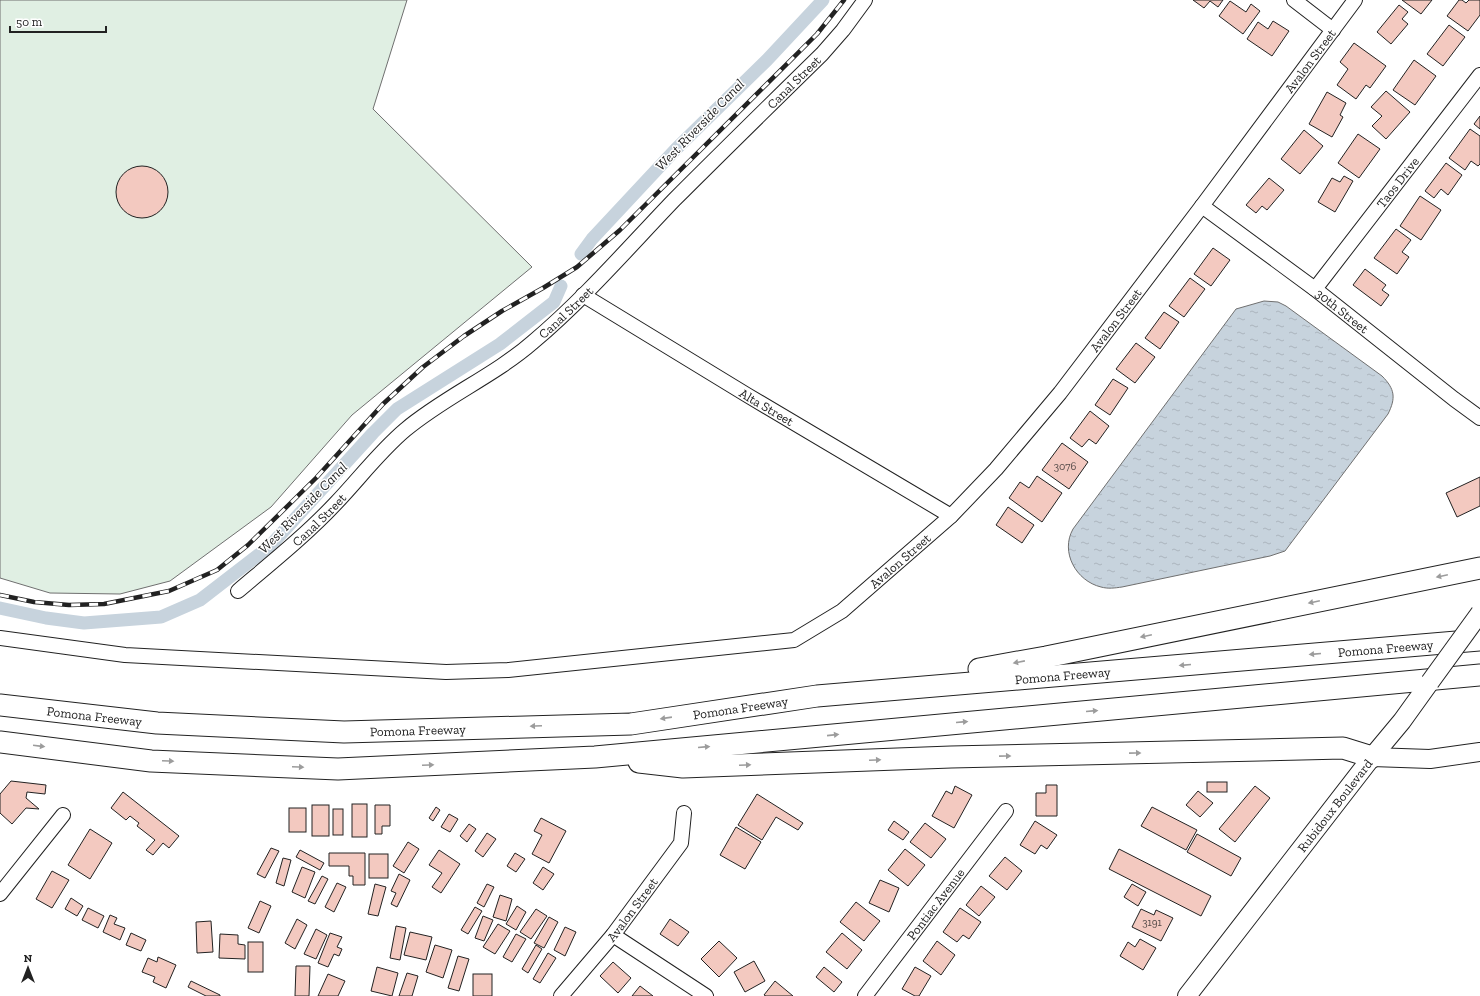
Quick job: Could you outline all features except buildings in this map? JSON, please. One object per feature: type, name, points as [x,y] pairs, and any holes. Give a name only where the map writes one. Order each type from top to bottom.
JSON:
[{"type":"highway","points":[[817,696],[1011,664],[1480,568]]},
{"type":"highway","name":"Pomona Freeway","points":[[0,705],[157,723],[344,732],[632,724],[817,696],[1480,640]]},
{"type":"highway","points":[[0,742],[151,761],[338,769],[595,757],[1480,675]]},
{"type":"highway","points":[[595,757],[683,767],[951,758],[1343,748],[1372,757]]},
{"type":"main road","name":"Rubidoux Boulevard","points":[[1187,996],[1372,757],[1402,721],[1480,613]]},
{"type":"main road","points":[[1372,757],[1430,759],[1480,752]]},
{"type":"street","name":"Canal Street","points":[[238,591],[305,534],[336,503],[384,448],[405,430],[423,416],[503,366],[533,343],[583,295],[680,194],[822,54],[843,30],[865,0]]},
{"type":"street","points":[[1294,0],[1333,30]]},
{"type":"street","name":"Avalon Street","points":[[0,638],[125,655],[446,672],[508,670],[794,640],[842,611],[951,516],[996,469],[1060,393],[1356,0]]},
{"type":"street","name":"Taos Drive","points":[[1315,289],[1480,75]]},
{"type":"street","name":"30th Street","points":[[1202,206],[1315,289],[1454,400],[1480,418]]},
{"type":"street","name":"Alta Street","points":[[583,295],[747,395],[951,516]]},
{"type":"street","name":"Pontiac Avenue","points":[[866,996],[1006,811]]},
{"type":"street","name":"Avalon Street","points":[[561,996],[613,935],[680,843],[684,813]]},
{"type":"street","points":[[0,894],[63,815]]},
{"type":"street","points":[[613,935],[706,996]]},
{"type":"green space","points":[[0,0],[407,0],[373,109],[532,267],[352,415],[271,507],[170,581],[120,594],[50,593],[0,578]]},
{"type":"water","points":[[1264,301],[1278,302],[1286,306],[1382,376],[1390,385],[1393,394],[1391,408],[1388,414],[1285,551],[1270,556],[1122,587],[1101,587],[1084,579],[1073,564],[1068,547],[1069,538],[1073,529],[1236,309]]},
{"type":"waterway","name":"West Riverside Canal","points":[[581,254],[592,239],[676,149],[767,60],[823,0]]},
{"type":"waterway","name":"West Riverside Canal","points":[[0,608],[46,618],[84,623],[161,617],[200,600],[270,546],[373,433],[397,409],[500,344],[554,302],[561,286]]},
{"type":"railway","points":[[0,595],[34,602],[69,605],[104,604],[169,591],[217,570],[248,545],[316,478],[383,404],[423,367],[464,336],[502,311],[577,267],[620,230],[817,34],[844,0]]}]
